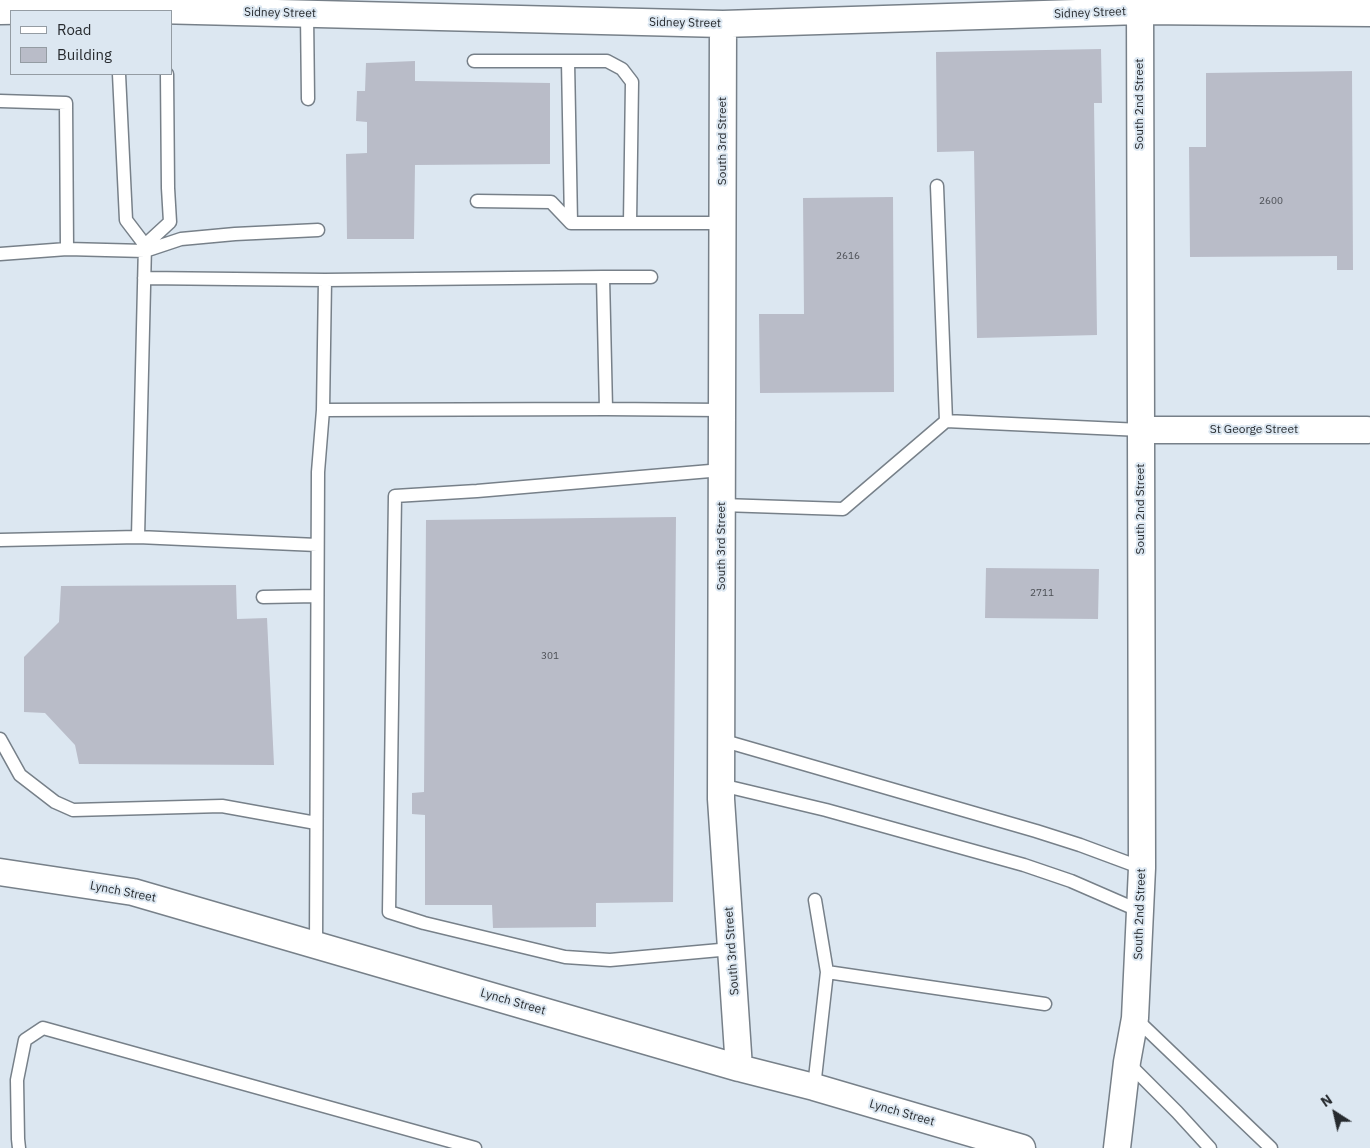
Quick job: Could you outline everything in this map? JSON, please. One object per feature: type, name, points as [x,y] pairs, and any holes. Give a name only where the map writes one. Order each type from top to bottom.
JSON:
[{"type":"street","name":"Sidney Street","points":[[172,11],[724,24],[1140,6],[1370,13]]},
{"type":"street","name":"South 2nd Street","points":[[1117,1148],[1127,1062],[1135,1018],[1142,868],[1140,6]]},
{"type":"street","name":"South 3rd Street","points":[[724,24],[721,785],[739,1068]]},
{"type":"street","name":"St George Street","points":[[1141,430],[1367,430]]},
{"type":"street","name":"Lynch Street","points":[[0,872],[134,892],[739,1068],[814,1087],[1022,1148]]},
{"type":"lane","points":[[307,14],[308,99]]},
{"type":"lane","points":[[474,61],[607,61],[622,70],[632,82],[630,223]]},
{"type":"lane","points":[[568,61],[571,223]]},
{"type":"lane","points":[[119,75],[126,220],[145,248],[138,537]]},
{"type":"lane","points":[[145,248],[170,222],[167,75]]},
{"type":"lane","points":[[0,101],[66,103],[67,249]]},
{"type":"lane","points":[[937,186],[946,422]]},
{"type":"lane","points":[[477,201],[551,202],[571,223],[723,223]]},
{"type":"lane","points":[[0,254],[67,249],[145,248],[180,239],[318,230]]},
{"type":"lane","points":[[144,278],[325,280],[651,276]]},
{"type":"lane","points":[[603,277],[606,409]]},
{"type":"lane","points":[[316,945],[318,472],[323,410],[325,280]]},
{"type":"lane","points":[[323,410],[722,410]]},
{"type":"lane","points":[[722,505],[843,509],[946,422],[1141,430]]},
{"type":"lane","points":[[722,470],[394,496],[389,912],[565,957],[610,960],[731,949]]},
{"type":"lane","points":[[0,540],[138,537],[317,546]]},
{"type":"lane","points":[[263,597],[317,596]]},
{"type":"lane","points":[[0,739],[20,775],[55,802],[73,810],[222,806],[316,824]]},
{"type":"lane","points":[[721,740],[1036,831],[1142,868]]},
{"type":"lane","points":[[721,785],[826,810],[1024,865],[1071,881],[1140,911]]},
{"type":"lane","points":[[814,1087],[827,972],[815,900]]},
{"type":"lane","points":[[827,972],[1045,1004]]},
{"type":"lane","points":[[1135,1018],[1265,1141],[1270,1148]]},
{"type":"lane","points":[[19,1148],[17,1080],[20,1064],[25,1040],[43,1028],[475,1148]]},
{"type":"lane","points":[[1127,1062],[1210,1148]]},
{"type":"building","points":[[1101,49],[1102,103],[1094,103],[1097,335],[977,338],[974,151],[937,152],[936,52]]},
{"type":"building","points":[[415,61],[415,81],[550,83],[550,164],[415,165],[414,239],[347,239],[346,154],[367,153],[367,122],[356,121],[357,91],[365,91],[366,63]]},
{"type":"building","points":[[1352,71],[1353,270],[1337,270],[1337,256],[1190,257],[1189,147],[1206,147],[1206,73]]},
{"type":"building","points":[[893,197],[894,392],[760,393],[759,314],[804,314],[803,198]]},
{"type":"building","points":[[676,517],[673,902],[596,903],[596,927],[493,928],[492,905],[425,905],[425,815],[412,814],[412,793],[424,792],[426,520]]},
{"type":"building","points":[[986,568],[1099,569],[1098,619],[985,618]]},
{"type":"building","points":[[236,585],[237,619],[267,618],[274,765],[79,764],[75,745],[45,713],[24,712],[24,657],[59,622],[61,586]]}]
